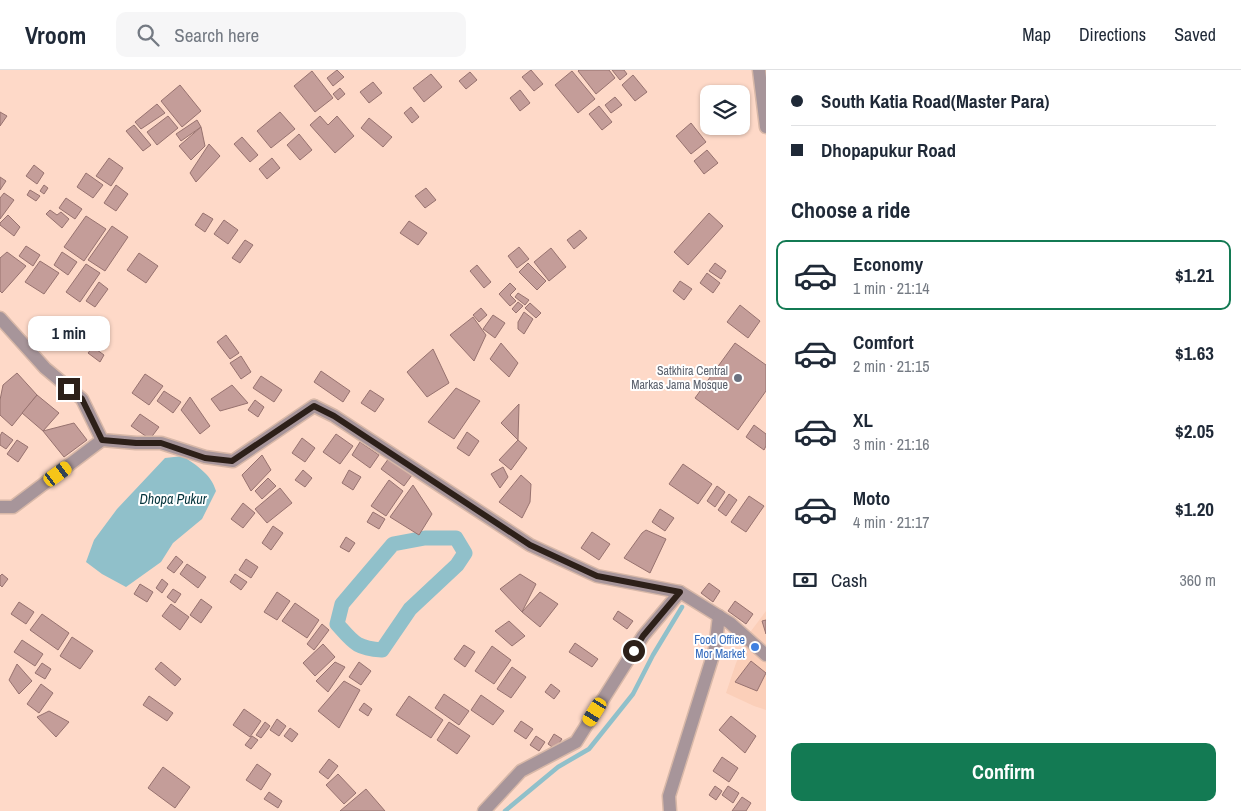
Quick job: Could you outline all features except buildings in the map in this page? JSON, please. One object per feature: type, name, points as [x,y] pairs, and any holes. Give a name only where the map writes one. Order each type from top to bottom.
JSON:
[{"type":"street","points":[[759,70],[766,127]]},
{"type":"street","points":[[0,318],[45,368],[82,399],[102,440]]},
{"type":"street","points":[[0,507],[13,507],[102,440],[161,443],[205,458],[232,461],[314,406],[342,421],[530,545],[597,576],[680,592],[730,623],[766,655]]},
{"type":"street","points":[[484,811],[521,771],[576,742],[643,636],[680,592]]},
{"type":"street","points":[[670,811],[669,796],[715,649],[719,616]]},
{"type":"shaded area","name":"Food Office Mor Market","points":[[766,611],[766,710],[726,693],[736,663],[751,631]]},
{"type":"water","name":"Dhopa Pukur","points":[[183,456],[207,475],[216,491],[202,519],[173,543],[161,562],[126,587],[102,574],[86,562],[94,540],[117,509],[165,458]]},
{"type":"waterway","points":[[425,538],[456,538],[465,553],[457,565],[410,609],[382,650],[366,648],[356,643],[337,624],[342,604],[393,544],[425,538]]},
{"type":"waterway","points":[[505,811],[558,767],[589,749],[633,694],[653,655],[682,607]]},
{"type":"place","name":"Satkhira Central Markas Jama Mosque","points":[[738,378]]},
{"type":"place","name":"Food Office Mor Market","points":[[755,647]]},
{"type":"route","points":[[69,389],[82,399],[102,440],[161,443],[205,458],[232,461],[314,406],[334,416],[530,545],[597,576],[680,592],[643,636],[634,651]]}]
